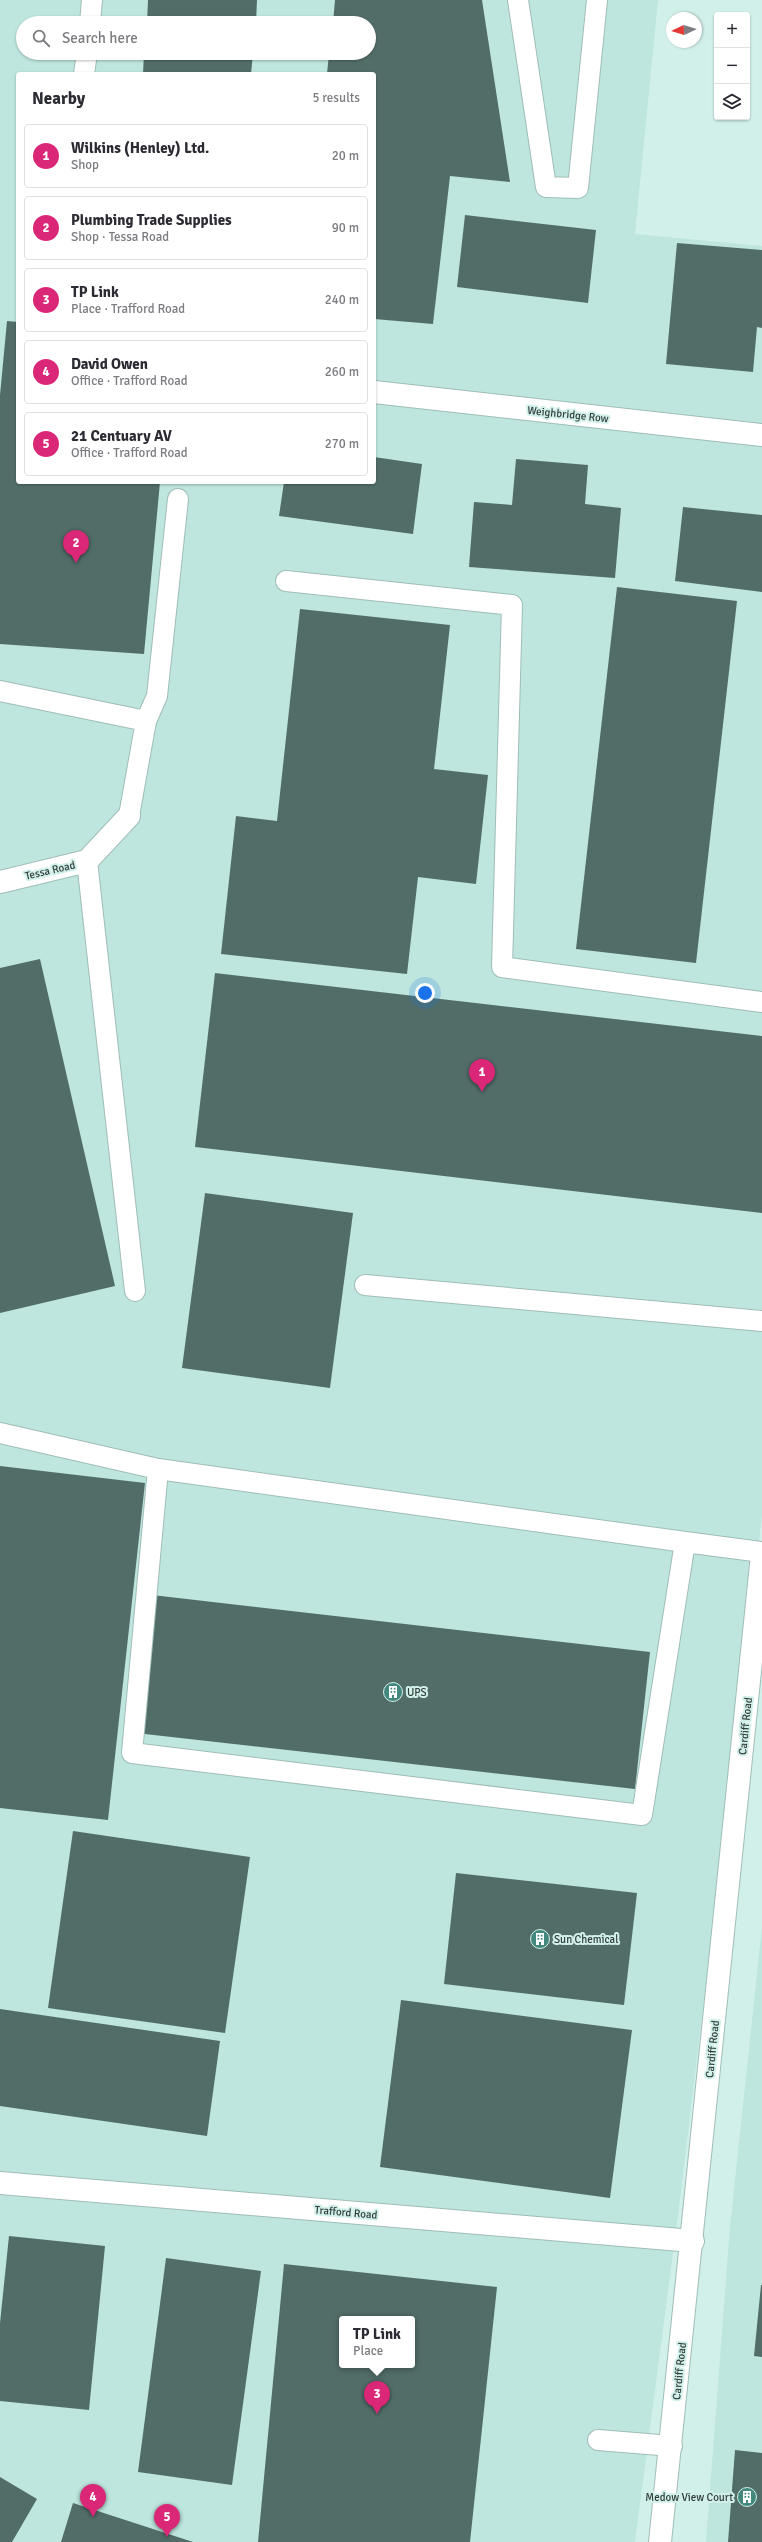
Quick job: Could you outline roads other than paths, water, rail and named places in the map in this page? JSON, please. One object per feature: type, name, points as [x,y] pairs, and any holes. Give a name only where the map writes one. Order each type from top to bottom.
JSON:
[{"type":"street","name":"Weighbridge Row","points":[[376,392],[762,435]]},
{"type":"street","name":"Tessa Road","points":[[0,882],[87,861],[129,816]]},
{"type":"street","name":"Cardiff Road","points":[[660,2542],[672,2446],[762,1555]]},
{"type":"street","name":"Trafford Road","points":[[0,2183],[693,2241]]},
{"type":"lane","points":[[91,16],[92,0]]},
{"type":"lane","points":[[518,0],[546,187],[578,188],[597,0]]},
{"type":"lane","points":[[84,72],[86,60]]},
{"type":"lane","points":[[129,816],[146,721],[157,696],[178,499]]},
{"type":"lane","points":[[286,581],[512,605],[502,967],[762,1002]]},
{"type":"lane","points":[[0,691],[146,721]]},
{"type":"lane","points":[[87,861],[135,1291]]},
{"type":"lane","points":[[365,1285],[762,1321]]},
{"type":"lane","points":[[0,1433],[158,1469],[762,1552]]},
{"type":"lane","points":[[158,1469],[132,1753],[642,1815],[685,1542]]},
{"type":"lane","points":[[598,2440],[672,2446]]},
{"type":"place","name":"Plumbing Trade Supplies","points":[[76,563]]},
{"type":"place","name":"Wilkins (Henley) Ltd.","points":[[482,1092]]},
{"type":"place","name":"UPS","points":[[393,1692]]},
{"type":"place","name":"Sun Chemical","points":[[540,1939]]},
{"type":"place","name":"TP Link","points":[[377,2414]]},
{"type":"place","name":"Medow View Court","points":[[747,2497]]},
{"type":"place","name":"David Owen","points":[[93,2517]]},
{"type":"place","name":"21 Centuary AV","points":[[167,2537]]}]
